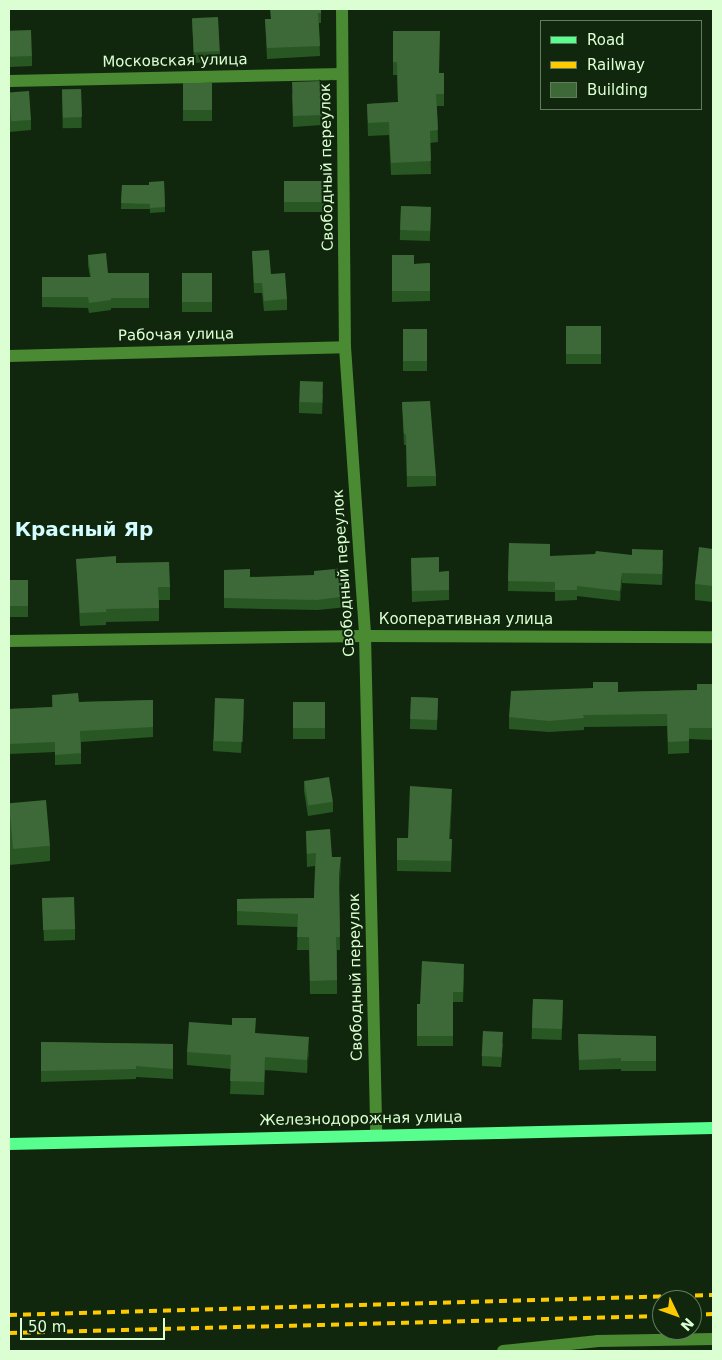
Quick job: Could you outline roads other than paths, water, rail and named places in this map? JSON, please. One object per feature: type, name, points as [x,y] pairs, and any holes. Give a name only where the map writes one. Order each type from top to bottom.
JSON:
[{"type":"main road","name":"Железнодорожная улица","points":[[9,1144],[713,1128]]},
{"type":"street","name":"Свободный переулок","points":[[342,9],[345,347],[366,636],[376,1135]]},
{"type":"street","name":"Московская улица","points":[[9,81],[342,74]]},
{"type":"street","name":"Рабочая улица","points":[[9,356],[345,347]]},
{"type":"street","name":"Кооперативная улица","points":[[9,641],[366,636],[713,638]]},
{"type":"street","points":[[503,1351],[598,1341],[713,1339]]},
{"type":"railway","points":[[9,1315],[713,1295]]},
{"type":"railway","points":[[702,1315],[713,1314]]},
{"type":"railway","points":[[9,1333],[652,1316]]},
{"type":"district","name":"Красный Яр","points":[[84,529]]}]
